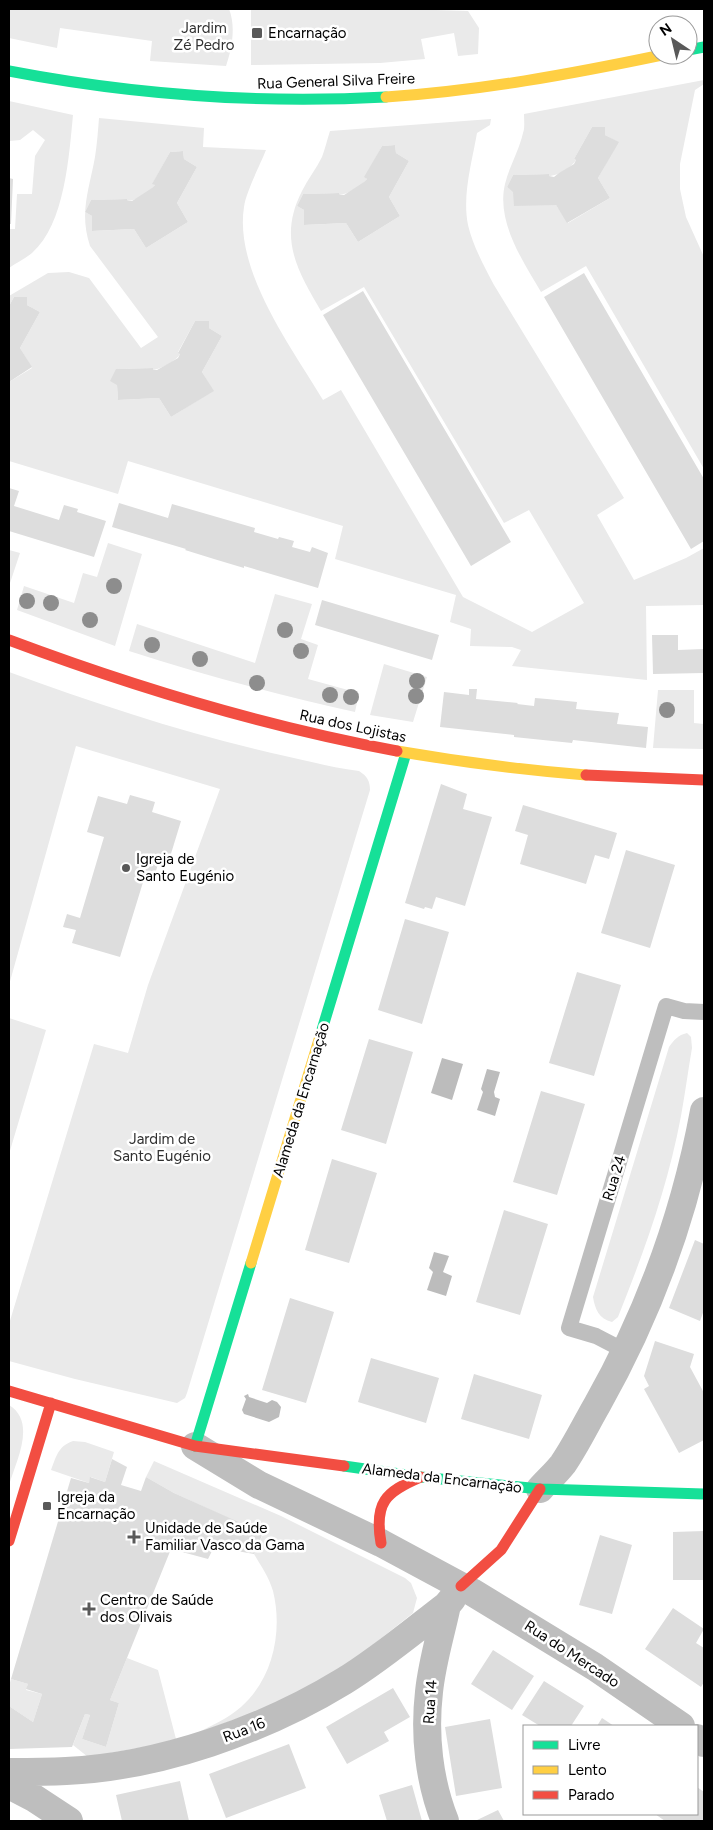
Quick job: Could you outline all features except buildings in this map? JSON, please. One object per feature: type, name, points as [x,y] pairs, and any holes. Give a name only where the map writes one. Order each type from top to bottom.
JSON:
[{"type":"street","name":"Rua General Silva Freire","points":[[9,71],[116,88],[181,95],[258,99],[333,99],[396,96],[488,86],[539,79],[648,58]]},
{"type":"street","name":"Rua dos Lojistas","points":[[9,640],[94,672],[169,696],[254,720],[406,753],[505,767],[577,774],[704,780]]},
{"type":"street","name":"Alameda da Encarnação","points":[[195,1446],[406,753]]},
{"type":"street","points":[[454,1596],[501,1550],[540,1489],[562,1465],[610,1382],[655,1286],[673,1237],[688,1187],[704,1111]]},
{"type":"street","name":"Alameda da Encarnação","points":[[9,1391],[195,1446],[421,1477],[540,1489],[704,1494]]},
{"type":"street","points":[[9,1541],[51,1403]]},
{"type":"street","name":"Alameda da Encarnação","points":[[195,1446],[259,1485],[381,1543],[454,1596]]},
{"type":"street","points":[[381,1543],[378,1529],[380,1505],[386,1496],[396,1488],[421,1477]]},
{"type":"street","name":"Rua do Mercado","points":[[454,1596],[511,1615],[595,1667],[680,1725]]},
{"type":"street","name":"Rua 16","points":[[9,1772],[66,1771],[106,1767],[146,1760],[189,1749],[242,1732],[278,1717],[345,1680],[384,1654],[454,1596]]},
{"type":"street","name":"Rua 14","points":[[445,1821],[433,1782],[428,1753],[427,1723],[429,1692],[434,1663],[454,1596]]},
{"type":"street","points":[[9,1784],[69,1821]]},
{"type":"lane","name":"Rua 24","points":[[625,1351],[596,1336],[569,1328],[666,1006],[684,1011],[704,1012]]},
{"type":"green space","name":"Jardim Zé Pedro","points":[[9,9],[229,9],[233,30],[230,52],[226,66],[150,61],[152,41],[60,28],[57,48],[9,38]]},
{"type":"green space","name":"Jardim Zé Pedro","points":[[251,9],[468,11],[479,28],[478,54],[458,56],[454,33],[421,39],[425,59],[380,63],[251,65]]},
{"type":"green space","points":[[704,80],[704,84],[695,90],[680,164],[680,189],[686,217],[704,257],[704,469],[586,266],[541,292],[519,254],[504,213],[503,198],[505,184],[524,131],[524,114]],"holes":[[[592,127],[605,127],[605,135],[618,142],[598,178],[610,198],[568,223],[556,205],[513,191],[507,187],[513,175],[549,174],[549,176],[564,171],[576,160],[574,159]]]},
{"type":"green space","points":[[9,101],[73,115],[67,169],[52,225],[32,253],[9,268],[9,229],[15,229],[17,194],[32,194],[35,156],[45,140],[33,130],[20,140],[9,141]]},
{"type":"green space","points":[[99,118],[204,128],[203,147],[266,150],[245,201],[243,232],[256,282],[268,308],[323,400],[341,390],[463,597],[532,632],[584,603],[529,510],[504,523],[364,287],[321,311],[298,267],[291,239],[291,224],[295,208],[304,187],[322,157],[330,131],[491,119],[490,125],[477,133],[470,167],[466,214],[470,233],[494,285],[624,498],[597,515],[634,580],[686,558],[704,548],[704,605],[646,606],[647,680],[512,666],[521,650],[512,647],[470,646],[471,629],[450,622],[456,595],[335,559],[343,526],[128,461],[118,494],[9,461],[9,382],[32,368],[20,348],[40,312],[27,305],[26,297],[14,297],[9,306],[9,296],[48,273],[69,272],[89,278],[141,348],[158,337],[90,246],[85,223],[85,212],[95,157]],"holes":[[[395,145],[396,153],[409,161],[389,197],[400,216],[358,242],[346,223],[305,225],[304,210],[297,206],[303,194],[339,193],[340,195],[351,191],[367,179],[365,177],[382,146]],[[183,151],[184,159],[197,167],[177,203],[188,222],[146,248],[134,229],[93,231],[92,216],[85,212],[91,200],[127,199],[131,201],[139,198],[153,188],[155,185],[153,183],[170,152]],[[195,321],[209,321],[209,328],[222,336],[202,372],[213,391],[171,417],[159,398],[118,400],[116,369],[152,368],[153,370],[168,364],[180,354],[178,352]]]},
{"type":"green space","points":[[108,543],[142,554],[115,646],[17,610],[24,586],[74,603],[83,573],[97,577]]},
{"type":"green space","points":[[9,550],[20,553],[9,586]]},
{"type":"green space","points":[[275,594],[312,604],[301,639],[318,645],[308,679],[359,693],[355,712],[241,684],[129,651],[137,624],[255,663]]},
{"type":"green space","points":[[384,664],[427,677],[413,722],[370,715]]},
{"type":"green space","name":"Jardim de Santo Eugénio","points":[[9,672],[111,708],[180,729],[250,748],[359,771],[368,779],[370,790],[187,1393],[185,1398],[177,1403],[9,1361],[9,1324],[94,1044],[128,1053],[148,985],[220,789],[76,746],[9,985]]},
{"type":"green space","points":[[658,690],[694,690],[694,723],[704,724],[704,749],[653,748]]},
{"type":"green space","points":[[9,1018],[46,1030],[9,1154]]},
{"type":"green space","points":[[687,1033],[691,1037],[692,1048],[681,1116],[669,1168],[637,1268],[618,1317],[612,1322],[608,1321],[598,1313],[593,1297],[669,1047],[676,1038]]},
{"type":"green space","points":[[9,1405],[17,1412],[22,1421],[23,1431],[19,1454],[9,1485]]},
{"type":"green space","points":[[73,1441],[85,1442],[114,1452],[105,1482],[91,1477],[89,1483],[51,1470],[56,1456],[61,1449]]},
{"type":"green space","points":[[154,1461],[281,1516],[405,1578],[411,1583],[417,1598],[413,1613],[345,1667],[276,1704],[195,1734],[236,1711],[252,1696],[261,1683],[273,1654],[277,1622],[276,1606],[269,1581],[254,1554],[263,1534],[174,1493],[146,1477]]},
{"type":"green space","points":[[127,1658],[158,1670],[176,1739],[88,1757],[73,1745],[85,1714],[90,1715],[82,1739],[106,1747],[119,1703],[110,1700]]},
{"type":"green space","points":[[11,1679],[28,1684],[26,1690],[42,1694],[33,1722],[9,1706]]},
{"type":"shaded area","points":[[442,1058],[463,1064],[452,1100],[431,1093]]},
{"type":"shaded area","points":[[487,1069],[500,1072],[494,1092],[495,1097],[500,1099],[495,1116],[477,1110],[483,1092],[481,1089]]},
{"type":"shaded area","points":[[434,1252],[449,1256],[443,1272],[452,1276],[446,1296],[427,1290],[433,1272],[429,1268]]},
{"type":"shaded area","points":[[248,1394],[249,1397],[267,1403],[272,1400],[277,1402],[281,1407],[279,1417],[269,1422],[244,1414],[242,1410],[246,1399],[244,1396]]},
{"type":"traffic: fast","points":[[698,48],[704,47]]},
{"type":"traffic: fast","points":[[9,71],[103,86],[196,96],[291,99],[386,97]]},
{"type":"traffic: fast","points":[[321,1033],[406,753]]},
{"type":"traffic: fast","points":[[195,1446],[251,1263]]},
{"type":"traffic: fast","points":[[344,1466],[421,1477],[540,1489],[704,1494]]},
{"type":"traffic: slow","points":[[386,97],[456,91],[525,81],[648,58]]},
{"type":"traffic: slow","points":[[397,751],[444,759],[586,775]]},
{"type":"traffic: slow","points":[[251,1263],[321,1033]]},
{"type":"traffic: jam","points":[[9,640],[152,690],[200,704],[297,730],[397,751]]},
{"type":"traffic: jam","points":[[586,775],[704,780]]},
{"type":"traffic: jam","points":[[9,1391],[195,1446],[344,1466]]},
{"type":"traffic: jam","points":[[9,1541],[51,1403]]},
{"type":"traffic: jam","points":[[381,1543],[379,1518],[385,1501],[399,1488],[421,1477]]},
{"type":"traffic: jam","points":[[461,1586],[501,1550],[540,1489]]},
{"type":"place","name":"Encarnação","points":[[257,33]]},
{"type":"place","name":"Igreja de Santo Eugénio","points":[[126,868]]},
{"type":"place","name":"Igreja da Encarnação","points":[[47,1506]]},
{"type":"place","name":"Unidade de Saúde Familiar Vasco da Gama","points":[[134,1537]]},
{"type":"place","name":"Centro de Saúde dos Olivais","points":[[89,1609]]}]
